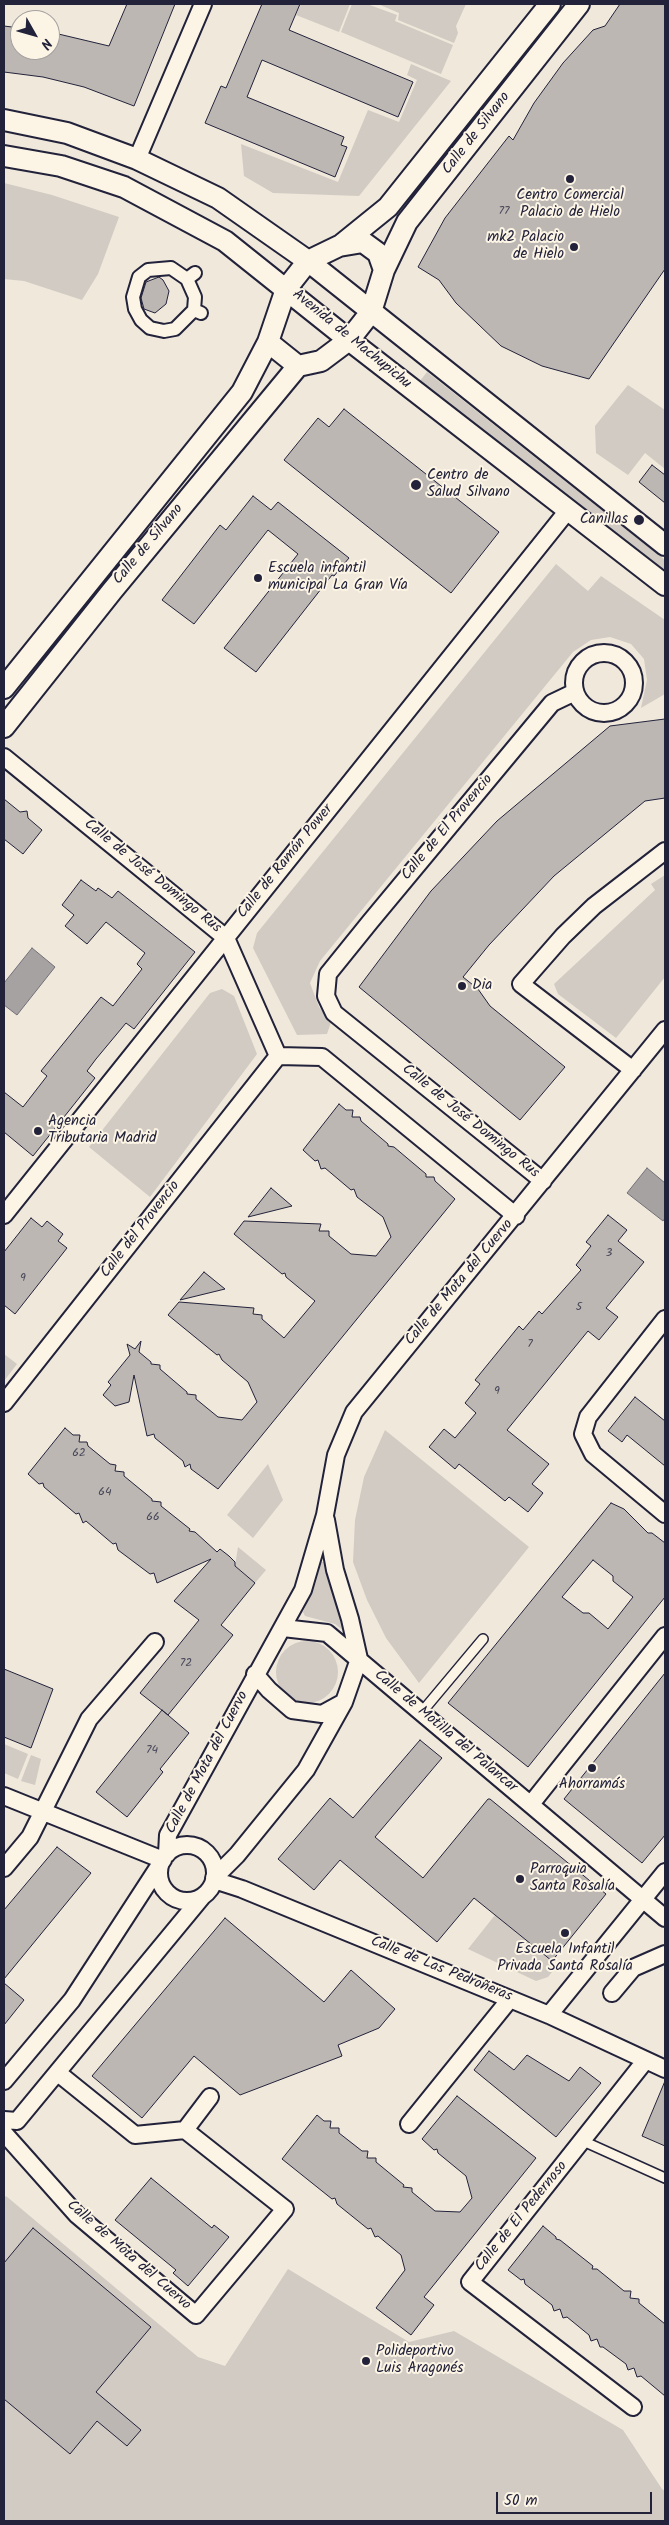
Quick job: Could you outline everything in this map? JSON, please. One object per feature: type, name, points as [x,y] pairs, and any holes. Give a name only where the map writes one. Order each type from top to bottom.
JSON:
[{"type":"street","points":[[137,159],[203,4]]},
{"type":"street","name":"Calle de Silvano","points":[[340,246],[388,207],[550,4]]},
{"type":"street","name":"Calle de Silvano","points":[[372,312],[384,270],[407,222],[579,4]]},
{"type":"street","points":[[4,120],[67,133],[137,159],[218,198],[308,262],[665,545]]},
{"type":"street","name":"Avenida de Machupichu","points":[[4,156],[61,166],[124,187],[225,241],[349,340],[665,585]]},
{"type":"street","points":[[286,289],[308,262],[340,246],[363,242],[378,253],[384,270]]},
{"type":"street","points":[[171,268],[191,276],[198,312],[176,329],[164,331],[150,328],[141,320],[135,309],[133,298],[139,277],[148,270],[171,268]]},
{"type":"street","name":"Calle de Silvano","points":[[4,688],[242,392],[268,342],[286,289]]},
{"type":"street","points":[[268,342],[298,366],[321,361],[349,340],[372,312]]},
{"type":"street","name":"Calle de Silvano","points":[[4,727],[112,590],[298,366]]},
{"type":"street","name":"Calle de Ramón Power","points":[[4,1215],[569,509]]},
{"type":"street","name":"Calle de El Provencio","points":[[328,974],[552,703],[575,692]]},
{"type":"street","name":"Calle de José Domingo Rus","points":[[4,757],[226,938],[278,1056]]},
{"type":"street","points":[[633,1070],[521,984],[563,936],[594,906],[665,851]]},
{"type":"street","name":"Calle de José Domingo Rus","points":[[328,974],[326,996],[334,1013],[543,1181]]},
{"type":"street","name":"Calle de Mota del Cuervo","points":[[4,2081],[72,2000],[164,1859],[168,1835],[255,1674],[283,1628],[302,1590],[325,1515],[336,1455],[354,1412],[516,1216],[665,1030]]},
{"type":"street","points":[[278,1056],[322,1056],[516,1216]]},
{"type":"street","name":"Calle del Provencio","points":[[4,1403],[278,1056]]},
{"type":"street","points":[[665,1319],[588,1417],[583,1434],[593,1454],[665,1514]]},
{"type":"street","name":"Calle de Mota del Cuervo","points":[[325,1515],[335,1570],[350,1619],[359,1659]]},
{"type":"street","points":[[214,1879],[238,1855],[306,1770],[344,1702],[359,1659],[327,1633],[283,1628]]},
{"type":"street","name":"Calle de Motilla del Palancar","points":[[530,1804],[665,1636]]},
{"type":"street","points":[[4,1868],[30,1837],[90,1719],[155,1642]]},
{"type":"street","name":"Calle de Motilla del Palancar","points":[[359,1659],[665,1918]]},
{"type":"street","name":"Calle de Mota del Cuervo","points":[[255,1674],[292,1710],[322,1714],[344,1702]]},
{"type":"street","points":[[4,1796],[164,1859]]},
{"type":"street","points":[[4,2120],[18,2121],[202,1896],[210,1890],[214,1879],[213,1862],[209,1855],[196,1846],[180,1846],[164,1859],[160,1880],[169,1894],[185,1901],[202,1896]]},
{"type":"street","points":[[549,2015],[665,1872]]},
{"type":"street","name":"Calle de Las Pedroñeras","points":[[214,1879],[510,1998],[665,2069]]},
{"type":"street","points":[[612,1993],[633,1968],[665,1954]]},
{"type":"street","points":[[409,2124],[510,1998]]},
{"type":"street","name":"Calle de El Pedernoso","points":[[633,2407],[470,2282],[645,2060]]},
{"type":"street","points":[[58,2073],[135,2135],[185,2130],[210,2097]]},
{"type":"street","name":"Calle de Mota del Cuervo","points":[[4,2133],[77,2216],[196,2315],[285,2209],[185,2130]]},
{"type":"lane","points":[[421,1713],[483,1639]]},
{"type":"lane","points":[[583,2141],[665,2178]]},
{"type":"shaded area","points":[[301,4],[350,4],[339,32],[296,15]]},
{"type":"shaded area","points":[[352,4],[367,4],[397,15],[395,21],[453,45],[441,74],[341,32]]},
{"type":"shaded area","points":[[378,4],[466,4],[456,26],[458,33],[454,43],[398,20],[399,13]]},
{"type":"shaded area","points":[[411,64],[451,81],[359,196],[273,193],[244,176],[241,144],[338,182],[368,110],[399,122],[417,80],[407,75]]},
{"type":"shaded area","points":[[4,183],[52,195],[119,217],[98,274],[82,300],[24,281],[4,279]]},
{"type":"shaded area","points":[[427,372],[665,560],[665,573],[420,381]]},
{"type":"shaded area","points":[[628,385],[665,410],[665,469],[645,453],[628,475],[596,453],[595,426]]},
{"type":"shaded area","points":[[556,564],[588,591],[601,576],[665,620],[665,694],[641,708],[647,680],[644,659],[631,644],[610,637],[591,640],[573,652],[320,961],[310,983],[319,1007],[331,1022],[327,1034],[297,1035],[253,948],[257,933]]},
{"type":"shaded area","points":[[665,875],[665,977],[616,1038],[558,994],[554,984],[655,890],[651,884]]},
{"type":"shaded area","points":[[32,948],[55,967],[17,1015],[4,1005],[4,983]]},
{"type":"shaded area","points":[[222,989],[234,996],[257,1054],[150,1197],[89,1147],[210,993]]},
{"type":"shaded area","points":[[647,1168],[665,1183],[665,1218],[663,1221],[627,1193]]},
{"type":"shaded area","points":[[4,1354],[17,1364],[4,1381]]},
{"type":"shaded area","points":[[385,1430],[529,1547],[419,1683],[386,1638],[367,1600],[353,1562],[355,1520],[364,1477]]},
{"type":"shaded area","points":[[268,1464],[283,1500],[253,1538],[227,1515]]},
{"type":"shaded area","points":[[238,1547],[266,1570],[255,1583],[235,1566]]},
{"type":"shaded area","points":[[321,1562],[325,1562],[327,1578],[347,1630],[344,1631],[335,1624],[305,1616],[303,1612],[316,1582]]},
{"type":"shaded area","points":[[301,1641],[313,1641],[329,1650],[336,1660],[338,1672],[336,1684],[329,1694],[313,1703],[301,1703],[290,1698],[281,1689],[276,1678],[276,1666],[281,1655],[290,1646]]},
{"type":"shaded area","points":[[4,1744],[28,1754],[18,1779],[4,1773]]},
{"type":"shaded area","points":[[31,1755],[41,1759],[35,1785],[21,1781]]},
{"type":"shaded area","points":[[495,1915],[557,1966],[548,1977],[536,1981],[468,1949]]},
{"type":"shaded area","name":"Polideportivo Luis Aragonés","points":[[6,2196],[198,2357],[225,2366],[288,2269],[409,2342],[454,2331],[623,2430],[665,2491],[665,2521],[4,2521],[4,2198]]},
{"type":"building","points":[[127,4],[175,4],[134,106],[84,87],[43,77],[4,72],[4,26],[10,27],[10,60],[60,60],[60,34],[109,46]]},
{"type":"building","points":[[262,4],[300,4],[289,30],[413,82],[398,117],[262,60],[247,97],[344,137],[341,145],[347,147],[335,177],[205,123],[221,86],[226,88]]},
{"type":"building","name":"Centro Comercial Palacio de Hielo","points":[[620,4],[665,4],[665,269],[589,379],[542,366],[501,346],[456,303],[439,280],[418,267],[445,218],[509,136],[513,140],[534,103],[563,63],[593,30],[605,26]]},
{"type":"building","points":[[159,277],[163,280],[169,291],[166,304],[155,313],[144,309],[141,298],[146,282]]},
{"type":"building","name":"Centro de Salud Silvano","points":[[344,409],[499,532],[451,593],[284,460],[318,418],[329,427]]},
{"type":"building","points":[[652,465],[665,475],[665,503],[639,482]]},
{"type":"building","name":"Escuela infantil municipal La Gran Vía","points":[[253,496],[271,510],[278,502],[349,558],[334,576],[332,575],[256,672],[224,648],[298,554],[268,530],[194,624],[162,600],[220,525],[226,530]]},
{"type":"building","points":[[665,719],[665,798],[645,801],[554,876],[489,945],[463,977],[478,989],[490,1006],[565,1067],[520,1120],[359,987],[431,891],[497,821],[610,726]]},
{"type":"building","points":[[4,799],[20,812],[27,811],[28,818],[42,830],[23,854],[4,839]]},
{"type":"building","points":[[81,880],[96,891],[98,888],[112,898],[118,891],[195,952],[134,1029],[126,1023],[96,1059],[87,1071],[95,1078],[33,1156],[4,1132],[4,1092],[23,1107],[47,1076],[41,1071],[101,997],[113,1006],[142,969],[137,964],[145,953],[106,922],[87,944],[65,926],[74,915],[62,905]]},
{"type":"building","points":[[339,1104],[346,1110],[353,1110],[352,1117],[360,1117],[361,1121],[388,1146],[394,1147],[426,1174],[426,1177],[434,1177],[435,1181],[455,1199],[218,1489],[191,1469],[190,1464],[185,1467],[183,1461],[155,1438],[154,1434],[147,1436],[134,1375],[129,1402],[115,1406],[103,1395],[111,1385],[108,1382],[130,1355],[127,1344],[135,1349],[141,1341],[139,1352],[151,1364],[160,1365],[160,1369],[187,1394],[196,1395],[196,1399],[218,1417],[242,1420],[257,1402],[248,1382],[222,1360],[219,1354],[217,1355],[168,1315],[179,1302],[254,1308],[253,1314],[262,1315],[262,1319],[284,1338],[315,1301],[286,1277],[285,1273],[282,1274],[234,1234],[244,1221],[321,1224],[319,1231],[329,1231],[329,1236],[351,1254],[376,1256],[391,1237],[383,1217],[357,1197],[354,1189],[351,1190],[325,1168],[321,1169],[318,1160],[315,1161],[303,1150]]},
{"type":"building","points":[[271,1188],[292,1206],[248,1217]]},
{"type":"building","points":[[608,1215],[627,1230],[618,1241],[644,1262],[606,1308],[618,1317],[599,1340],[588,1331],[507,1430],[549,1464],[532,1484],[543,1493],[528,1512],[509,1497],[505,1501],[459,1464],[455,1469],[429,1447],[444,1429],[455,1438],[476,1413],[465,1403],[480,1384],[475,1380],[519,1326],[523,1330],[539,1311],[542,1314],[581,1270],[576,1265],[591,1246],[586,1242]]},
{"type":"building","points":[[31,1218],[42,1227],[47,1221],[63,1234],[58,1241],[67,1248],[15,1314],[4,1305],[4,1252]]},
{"type":"building","points":[[204,1272],[225,1289],[180,1300]]},
{"type":"building","points":[[635,1397],[665,1421],[665,1466],[627,1435],[622,1442],[608,1431]]},
{"type":"building","points":[[65,1428],[73,1435],[80,1435],[79,1442],[87,1442],[88,1446],[110,1464],[116,1465],[115,1471],[124,1472],[124,1476],[152,1501],[161,1502],[161,1506],[190,1529],[189,1531],[195,1532],[217,1552],[220,1549],[229,1556],[235,1562],[235,1566],[255,1583],[221,1625],[233,1635],[168,1715],[140,1693],[199,1620],[174,1601],[211,1559],[157,1583],[154,1573],[150,1574],[118,1550],[116,1543],[113,1544],[86,1521],[83,1523],[79,1513],[76,1514],[44,1487],[43,1483],[39,1484],[28,1474]]},
{"type":"building","points":[[611,1503],[624,1509],[648,1533],[652,1533],[665,1543],[665,1597],[528,1767],[448,1703]],"holes":[[[593,1560],[613,1576],[613,1581],[633,1597],[608,1629],[589,1613],[583,1613],[562,1597]]]},
{"type":"building","points":[[4,1669],[53,1689],[31,1748],[4,1737]]},
{"type":"building","points":[[665,1673],[665,1835],[642,1863],[564,1799]]},
{"type":"building","points":[[162,1710],[189,1733],[160,1769],[163,1772],[127,1817],[96,1792]]},
{"type":"building","points":[[420,1740],[442,1758],[375,1837],[423,1878],[488,1799],[490,1799],[606,1894],[552,1961],[474,1898],[437,1942],[340,1860],[314,1890],[278,1859],[330,1798],[353,1818]]},
{"type":"building","points":[[57,1847],[91,1873],[4,1979],[4,1910]]},
{"type":"building","points":[[225,1918],[324,2002],[351,1970],[395,2009],[379,2028],[338,2045],[342,2056],[240,2095],[194,2056],[142,2118],[92,2076]]},
{"type":"building","points":[[4,1983],[24,2000],[4,2025]]},
{"type":"building","points":[[489,2051],[514,2070],[527,2055],[569,2081],[580,2067],[601,2083],[556,2137],[474,2070]]},
{"type":"building","points":[[665,2081],[665,2146],[642,2136]]},
{"type":"building","points":[[457,2096],[536,2158],[424,2297],[434,2305],[411,2335],[376,2308],[405,2270],[401,2255],[378,2236],[375,2237],[371,2228],[368,2229],[337,2204],[335,2198],[332,2199],[282,2159],[317,2115],[324,2121],[331,2121],[330,2128],[339,2128],[339,2133],[362,2151],[368,2151],[367,2158],[376,2158],[376,2162],[404,2185],[403,2187],[412,2188],[412,2192],[435,2211],[460,2212],[472,2198],[466,2176],[438,2153],[437,2149],[434,2150],[422,2139]]},
{"type":"building","points":[[151,2178],[212,2228],[214,2225],[229,2237],[188,2286],[173,2273],[176,2270],[115,2220]]},
{"type":"building","points":[[543,2226],[556,2239],[560,2240],[593,2266],[592,2269],[597,2269],[624,2291],[631,2291],[630,2298],[639,2299],[639,2303],[665,2324],[665,2396],[641,2376],[637,2377],[634,2368],[628,2370],[626,2364],[603,2347],[600,2347],[597,2339],[591,2341],[589,2335],[567,2317],[563,2318],[560,2309],[554,2311],[552,2305],[525,2284],[524,2279],[521,2280],[508,2270]]},
{"type":"building","points":[[33,2228],[151,2327],[96,2392],[141,2430],[127,2446],[97,2421],[70,2454],[4,2399],[4,2263]]},
{"type":"place","name":"Centro Comercial Palacio de Hielo","points":[[570,179]]},
{"type":"place","name":"mk2 Palacio de Hielo","points":[[574,247]]},
{"type":"place","name":"Centro de Salud Silvano","points":[[416,485]]},
{"type":"place","name":"Canillas","points":[[639,520]]},
{"type":"place","name":"Escuela infantil municipal La Gran Vía","points":[[258,578]]},
{"type":"place","name":"Dia","points":[[462,986]]},
{"type":"place","name":"Agencia Tributaria Madrid","points":[[38,1131]]},
{"type":"place","name":"Ahorramás","points":[[592,1768]]},
{"type":"place","name":"Parroquia Santa Rosalía","points":[[520,1879]]},
{"type":"place","name":"Escuela Infantil Privada Santa Rosalía","points":[[565,1933]]},
{"type":"place","name":"Polideportivo Luis Aragonés","points":[[366,2361]]}]
